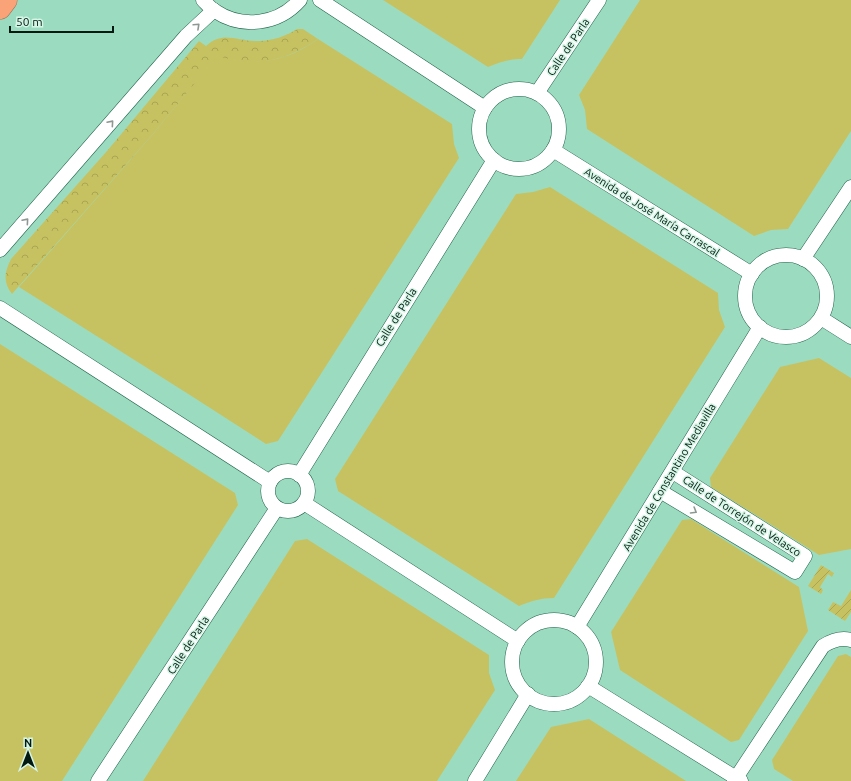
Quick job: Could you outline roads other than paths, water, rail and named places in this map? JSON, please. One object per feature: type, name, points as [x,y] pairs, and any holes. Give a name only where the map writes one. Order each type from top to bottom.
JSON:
[{"type":"highway","points":[[0,8],[6,0]]},
{"type":"street","points":[[203,0],[214,10],[233,20],[254,23],[275,19],[293,8],[300,0]]},
{"type":"street","points":[[320,0],[485,108]]},
{"type":"street","name":"Calle de Parla","points":[[537,93],[599,0]]},
{"type":"street","points":[[0,250],[186,36],[214,10]]},
{"type":"street","points":[[514,89],[537,93],[548,101],[555,112],[559,125],[558,138],[553,150],[544,160],[532,166],[518,168],[505,166],[494,160],[486,151],[481,141],[479,130],[480,118],[492,99],[502,92],[514,89]]},
{"type":"street","name":"Avenida de José María Carrascal","points":[[553,150],[752,274]]},
{"type":"street","name":"Calle de Parla","points":[[299,475],[494,160]]},
{"type":"street","points":[[803,259],[851,187]]},
{"type":"street","points":[[780,256],[792,256],[803,259],[817,269],[825,284],[827,296],[826,307],[821,318],[812,328],[799,335],[786,337],[772,334],[760,327],[752,318],[747,308],[745,296],[747,284],[759,265],[769,259],[780,256]]},
{"type":"street","points":[[0,308],[270,482]]},
{"type":"street","points":[[821,318],[851,337]]},
{"type":"street","name":"Avenida de Constantino Mediavilla","points":[[577,627],[673,472],[760,327]]},
{"type":"street","points":[[288,471],[299,475],[307,486],[307,498],[304,503],[293,511],[277,508],[270,501],[268,494],[270,482],[281,472],[288,471]]},
{"type":"street","name":"Calle de Torrejón de Velasco","points":[[660,491],[795,572],[805,556],[673,472]]},
{"type":"street","points":[[304,503],[518,641]]},
{"type":"street","name":"Calle de Parla","points":[[98,781],[277,508]]},
{"type":"street","points":[[559,620],[577,627],[590,641],[594,649],[596,659],[596,668],[588,686],[574,699],[565,702],[546,702],[528,694],[518,683],[513,669],[513,655],[518,641],[531,627],[540,623],[559,620]]},
{"type":"street","points":[[588,686],[737,780],[823,646],[831,642],[845,640]]},
{"type":"street","points":[[475,781],[528,694]]}]
